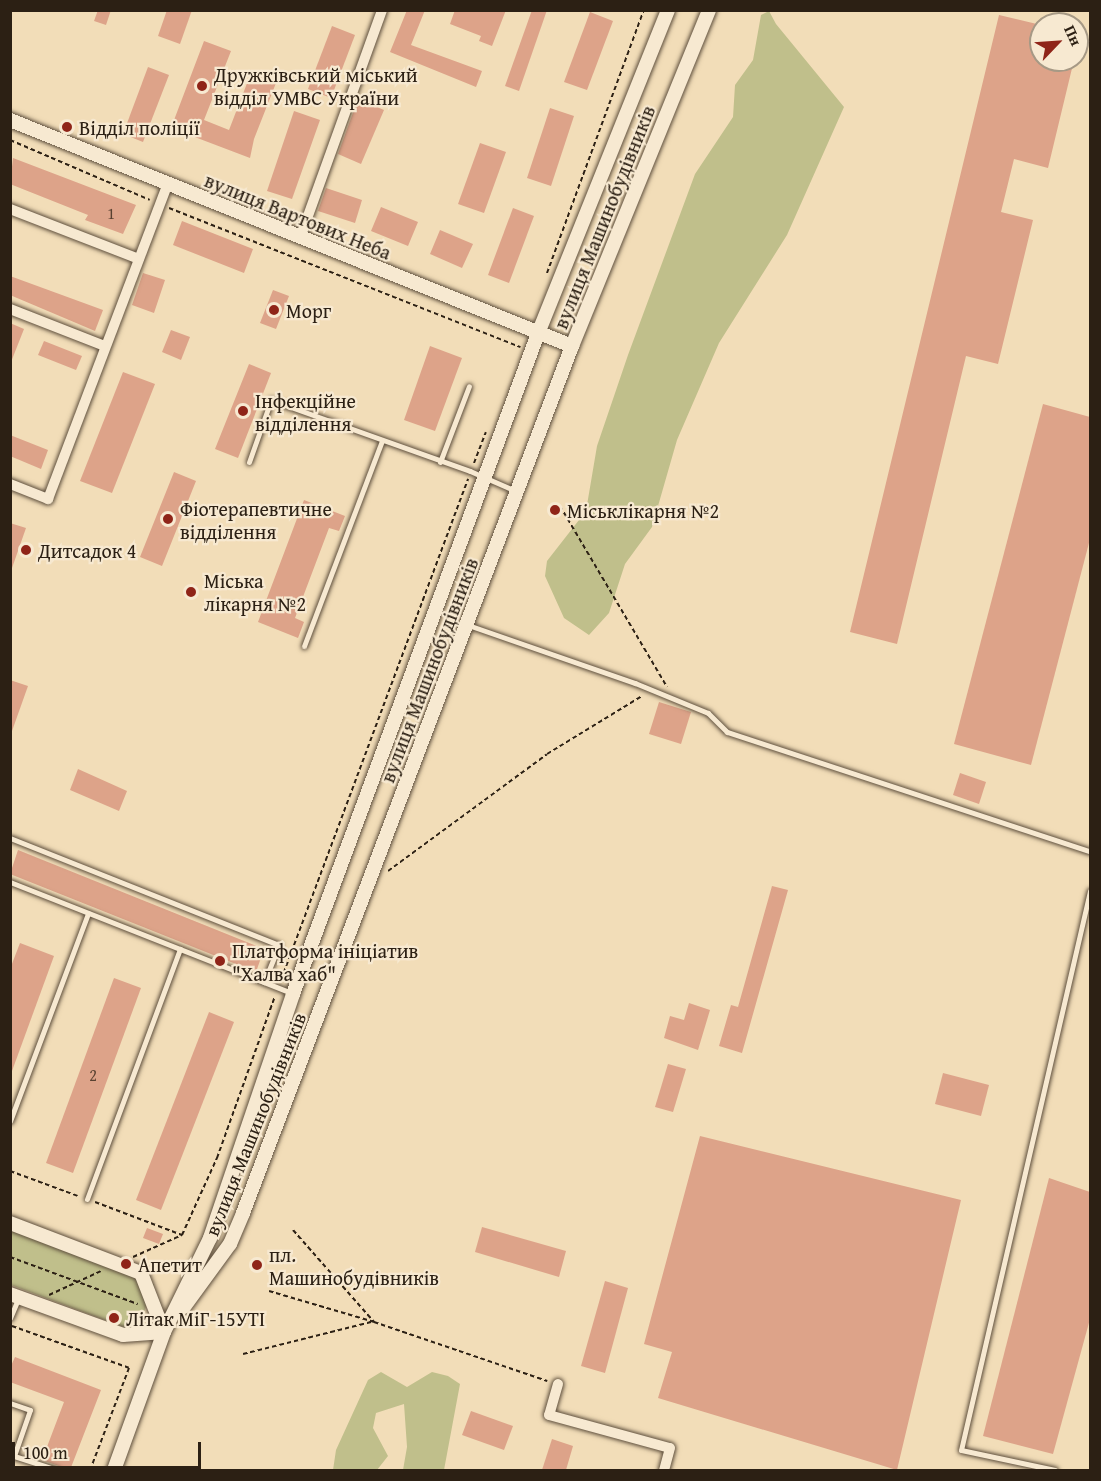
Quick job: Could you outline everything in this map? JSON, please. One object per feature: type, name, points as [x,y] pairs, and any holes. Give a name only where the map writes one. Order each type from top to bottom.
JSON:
[{"type":"street","points":[[300,238],[382,10]]},
{"type":"street","name":"вулиця Машинобудівників","points":[[114,1470],[164,1332],[210,1238],[293,994],[484,478],[532,331],[668,10]]},
{"type":"street","name":"вулиця Машинобудівників","points":[[164,1332],[230,1244],[572,346],[710,10]]},
{"type":"street","name":"вулиця Вартових Неба","points":[[10,120],[572,346]]},
{"type":"street","points":[[10,484],[48,499],[167,184]]},
{"type":"street","points":[[10,209],[139,259]]},
{"type":"street","points":[[10,309],[105,346]]},
{"type":"street","points":[[10,1223],[141,1273],[164,1332],[123,1335],[15,1295]]},
{"type":"street","points":[[558,1384],[549,1415],[670,1448],[664,1470]]},
{"type":"lane","points":[[440,462],[469,386]]},
{"type":"lane","points":[[249,462],[271,400],[470,471],[517,491]]},
{"type":"lane","points":[[304,646],[382,441]]},
{"type":"lane","points":[[467,624],[652,690],[708,713],[727,732],[1090,851]]},
{"type":"lane","points":[[10,838],[279,945],[264,982]]},
{"type":"lane","points":[[10,882],[278,986],[293,994]]},
{"type":"lane","points":[[1055,1470],[961,1450],[1090,891]]},
{"type":"lane","points":[[10,1121],[88,913]]},
{"type":"lane","points":[[87,1199],[180,949]]},
{"type":"lane","points":[[10,1318],[15,1295]]},
{"type":"lane","points":[[10,1403],[30,1410],[12,1458],[57,1470]]},
{"type":"path","points":[[547,274],[644,10]]},
{"type":"path","points":[[10,140],[159,204],[520,347],[532,331]]},
{"type":"path","points":[[33,1302],[182,1235],[217,1158],[302,920],[487,430]]},
{"type":"path","points":[[561,506],[674,699]]},
{"type":"path","points":[[388,872],[547,754],[652,690]]},
{"type":"path","points":[[302,920],[326,907]]},
{"type":"path","points":[[293,1230],[374,1322]]},
{"type":"path","points":[[10,1257],[146,1307]]},
{"type":"path","points":[[269,1291],[374,1322],[558,1384]]},
{"type":"path","points":[[243,1354],[374,1322]]},
{"type":"path","points":[[10,1325],[129,1368],[90,1470]]},
{"type":"shaded area","points":[[769,11],[776,24],[844,107],[787,235],[719,343],[677,440],[652,527],[625,564],[609,613],[589,635],[564,618],[545,576],[547,561],[586,511],[597,446],[628,355],[695,174],[733,117],[735,85],[753,60],[761,15]]},
{"type":"shaded area","points":[[10,1230],[154,1284],[137,1332],[11,1285]]},
{"type":"shaded area","points":[[381,1372],[407,1387],[432,1372],[448,1376],[460,1384],[444,1470],[403,1470],[407,1447],[404,1404],[376,1413],[373,1428],[388,1456],[377,1470],[333,1470],[336,1450],[368,1380]]},
{"type":"building","points":[[98,10],[111,10],[106,25],[94,21]]},
{"type":"building","points":[[167,10],[192,10],[180,44],[158,36]]},
{"type":"building","points":[[407,10],[425,10],[411,45],[482,71],[476,87],[390,52]]},
{"type":"building","points":[[455,10],[506,10],[492,46],[479,41],[481,36],[450,24]]},
{"type":"building","points":[[532,10],[547,10],[519,91],[505,86]]},
{"type":"building","points":[[590,12],[613,21],[587,90],[564,82]]},
{"type":"building","points":[[999,15],[1029,22],[1029,72],[1071,72],[1048,168],[1014,159],[1001,212],[1033,220],[998,364],[966,356],[897,644],[850,632]]},
{"type":"building","points":[[332,26],[355,35],[331,98],[308,89]]},
{"type":"building","name":"Дружківський міський відділ УМВС України","points":[[204,41],[231,51],[204,120],[229,130],[251,73],[276,83],[254,139],[250,158],[171,128]]},
{"type":"building","points":[[148,67],[169,75],[143,142],[123,134]]},
{"type":"building","points":[[358,99],[384,110],[361,164],[338,154]]},
{"type":"building","points":[[550,108],[574,116],[551,186],[527,178]]},
{"type":"building","points":[[294,111],[320,120],[292,199],[267,191]]},
{"type":"building","points":[[480,143],[506,152],[484,213],[458,204]]},
{"type":"building","points":[[13,158],[136,205],[123,234],[85,220],[88,215],[10,184]]},
{"type":"building","points":[[326,188],[362,200],[355,223],[318,211]]},
{"type":"building","points":[[381,207],[418,222],[408,246],[371,231]]},
{"type":"building","points":[[513,208],[534,216],[509,283],[488,275]]},
{"type":"building","points":[[182,221],[253,249],[244,273],[173,245]]},
{"type":"building","points":[[440,230],[473,244],[462,268],[430,254]]},
{"type":"building","points":[[143,273],[165,280],[154,313],[132,305]]},
{"type":"building","points":[[10,276],[103,310],[95,331],[10,295]]},
{"type":"building","name":"Морг","points":[[273,290],[289,296],[276,329],[260,323]]},
{"type":"building","points":[[10,323],[24,329],[11,362],[10,362]]},
{"type":"building","points":[[171,330],[190,337],[181,360],[162,352]]},
{"type":"building","points":[[44,341],[82,356],[76,370],[38,355]]},
{"type":"building","points":[[430,346],[462,358],[435,431],[404,420]]},
{"type":"building","name":"Інфекційне відділення","points":[[249,364],[271,373],[238,458],[215,449]]},
{"type":"building","points":[[123,372],[155,384],[112,493],[80,481]]},
{"type":"building","points":[[1043,404],[1090,417],[1090,539],[1031,765],[954,744]]},
{"type":"building","points":[[10,435],[48,450],[41,469],[10,456]]},
{"type":"building","name":"Фіотерапевтичне відділення","points":[[174,472],[196,481],[162,566],[140,557]]},
{"type":"building","points":[[304,500],[345,516],[339,531],[329,528],[295,618],[304,622],[298,638],[258,622]]},
{"type":"building","points":[[10,523],[26,528],[12,568],[10,568]]},
{"type":"building","points":[[10,680],[28,686],[12,731],[10,731]]},
{"type":"building","points":[[659,702],[691,712],[681,744],[649,734]]},
{"type":"building","points":[[78,769],[127,791],[119,811],[70,790]]},
{"type":"building","points":[[960,773],[986,782],[979,804],[953,795]]},
{"type":"building","points":[[18,850],[264,949],[256,972],[10,874]]},
{"type":"building","points":[[772,886],[788,890],[742,1053],[719,1046],[731,1005],[738,1007]]},
{"type":"building","points":[[20,943],[54,956],[12,1071],[10,969]]},
{"type":"building","points":[[114,978],[141,988],[73,1173],[46,1163]]},
{"type":"building","points":[[689,1003],[710,1010],[698,1050],[664,1038],[670,1016],[684,1020]]},
{"type":"building","points":[[209,1012],[234,1022],[161,1210],[136,1200]]},
{"type":"building","points":[[668,1064],[686,1069],[673,1112],[655,1107]]},
{"type":"building","points":[[943,1073],[989,1085],[981,1116],[935,1104]]},
{"type":"building","points":[[700,1136],[961,1200],[897,1470],[658,1398],[672,1352],[644,1344]]},
{"type":"building","points":[[1049,1178],[1090,1192],[1090,1319],[1053,1454],[983,1436]]},
{"type":"building","points":[[482,1227],[566,1251],[559,1277],[475,1252]]},
{"type":"building","points":[[147,1228],[163,1234],[159,1244],[143,1238]]},
{"type":"building","points":[[605,1281],[628,1288],[605,1373],[581,1366]]},
{"type":"building","points":[[15,1357],[101,1390],[70,1470],[62,1470],[59,1466],[42,1460],[64,1402],[10,1382],[10,1368]]},
{"type":"building","points":[[471,1411],[513,1426],[504,1450],[462,1435]]},
{"type":"building","points":[[552,1439],[573,1446],[566,1470],[542,1470]]},
{"type":"place","name":"Дружківський міський відділ УМВС України","points":[[202,86]]},
{"type":"place","name":"Відділ поліції","points":[[67,127]]},
{"type":"place","name":"Морг","points":[[274,310]]},
{"type":"place","name":"Інфекційне відділення","points":[[243,411]]},
{"type":"place","name":"Міськлікарня №2","points":[[555,510]]},
{"type":"place","name":"Фіотерапевтичне відділення","points":[[168,519]]},
{"type":"place","name":"Дитсадок 4","points":[[26,550]]},
{"type":"place","name":"Міська лікарня №2","points":[[191,592]]},
{"type":"place","name":"Платформа ініціатив \"Халва хаб\"","points":[[220,961]]},
{"type":"place","name":"Апетит","points":[[126,1264]]},
{"type":"place","name":"пл. Машинобудівників","points":[[257,1265]]},
{"type":"place","name":"Літак МіГ-15УТІ","points":[[114,1318]]}]
